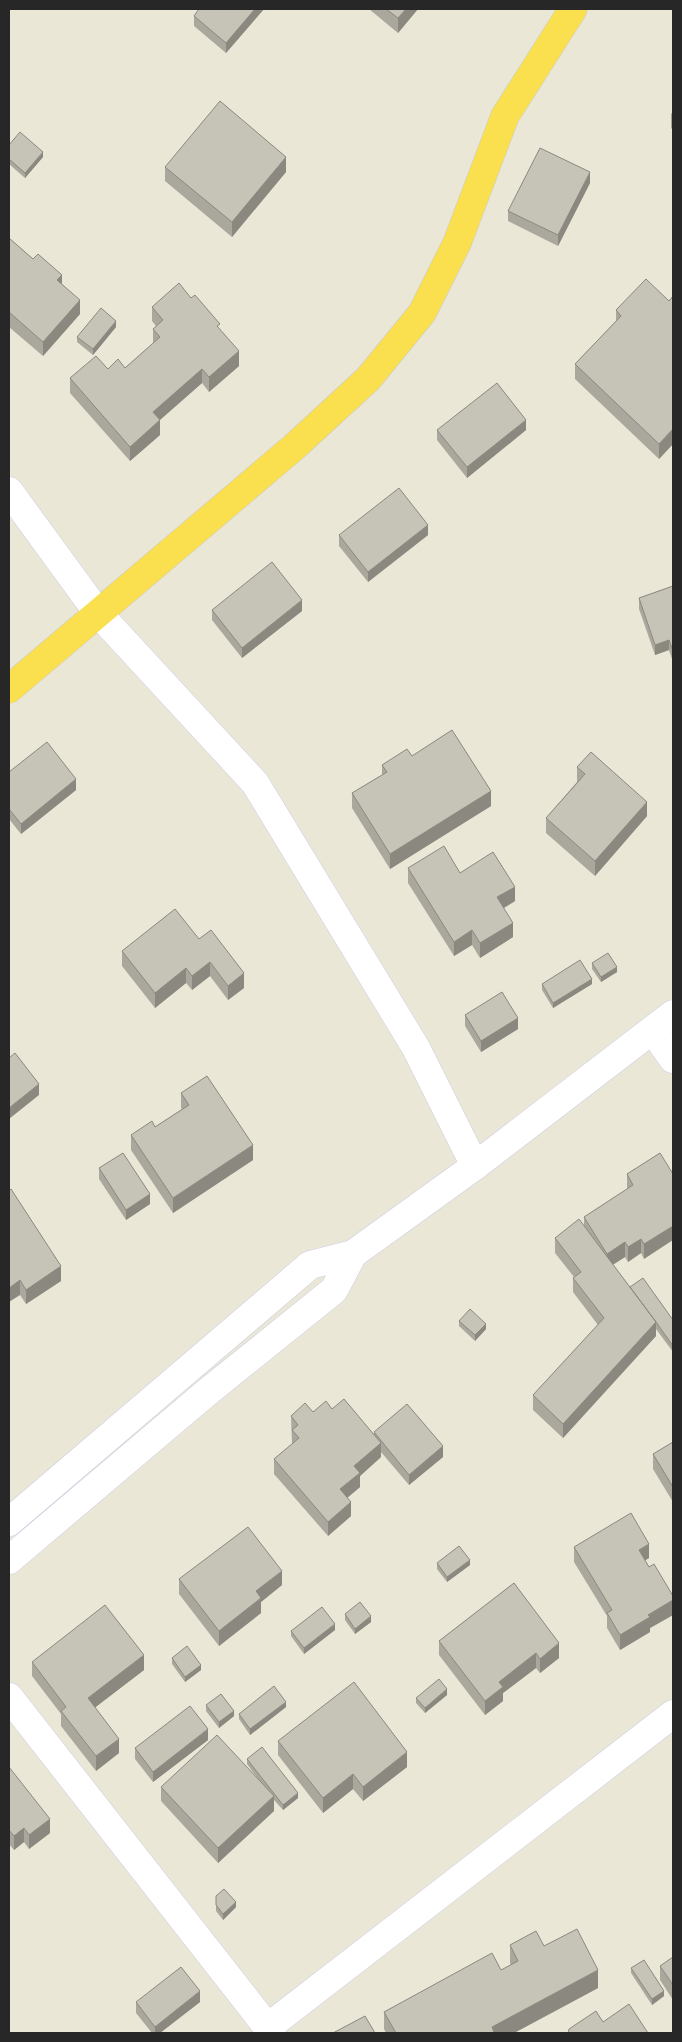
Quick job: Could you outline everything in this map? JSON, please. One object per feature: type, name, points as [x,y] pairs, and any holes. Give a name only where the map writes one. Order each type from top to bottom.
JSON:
[{"type":"highway","points":[[9,688],[294,447],[368,379],[422,313],[457,243],[505,116],[573,9]]},
{"type":"street","points":[[9,491],[98,613],[255,783],[416,1048],[475,1166]]},
{"type":"street","points":[[9,1522],[310,1265],[353,1254],[475,1166],[663,1022],[673,1060]]},
{"type":"street","points":[[9,1560],[205,1394],[334,1290],[353,1254]]},
{"type":"street","points":[[184,1371],[205,1394]]},
{"type":"street","points":[[30,1503],[52,1522]]},
{"type":"street","points":[[9,1697],[270,2030],[673,1714]]},
{"type":"building","points":[[199,9],[255,9],[226,43],[194,16]]},
{"type":"building","points":[[386,9],[406,9],[398,18]]},
{"type":"building","points":[[220,101],[286,157],[232,222],[165,167]]},
{"type":"building","points":[[20,132],[43,152],[25,173],[9,159],[9,145]]},
{"type":"building","points":[[540,148],[590,172],[558,235],[508,211]]},
{"type":"building","points":[[9,238],[33,259],[38,254],[62,275],[57,280],[80,300],[43,342],[9,312]]},
{"type":"building","points":[[646,279],[669,301],[673,296],[673,429],[659,444],[575,364],[621,316],[616,310]]},
{"type":"building","points":[[179,283],[191,298],[195,295],[220,324],[217,326],[239,351],[209,377],[202,369],[153,412],[160,420],[130,447],[70,378],[96,356],[108,369],[118,359],[125,368],[160,337],[153,329],[163,320],[152,307]]},
{"type":"building","points":[[101,308],[116,321],[93,349],[77,337]]},
{"type":"building","points":[[497,383],[526,420],[467,467],[437,430]]},
{"type":"building","points":[[399,488],[428,525],[368,572],[339,535]]},
{"type":"building","points":[[272,562],[302,600],[242,648],[212,610]]},
{"type":"building","points":[[673,586],[673,651],[669,640],[655,645],[639,598]]},
{"type":"building","points":[[452,730],[491,791],[390,854],[352,793],[387,772],[382,765],[407,749],[412,756]]},
{"type":"building","points":[[47,742],[76,779],[21,824],[9,809],[9,772]]},
{"type":"building","points":[[591,752],[647,802],[595,861],[546,818],[585,774],[577,767]]},
{"type":"building","points":[[444,846],[460,873],[493,852],[515,887],[497,897],[513,923],[480,943],[472,930],[454,942],[408,868]]},
{"type":"building","points":[[175,909],[199,939],[211,930],[244,973],[228,986],[210,962],[192,976],[186,968],[155,993],[122,951]]},
{"type":"building","points":[[608,953],[617,967],[601,977],[592,963]]},
{"type":"building","points":[[580,960],[592,979],[553,1003],[542,984]]},
{"type":"building","points":[[502,992],[518,1018],[481,1041],[465,1015]]},
{"type":"building","points":[[15,1053],[39,1084],[9,1108],[9,1058]]},
{"type":"building","points":[[207,1076],[253,1145],[173,1198],[131,1135],[152,1121],[155,1127],[189,1105],[181,1093]]},
{"type":"building","points":[[123,1153],[150,1194],[126,1210],[99,1168]]},
{"type":"building","points":[[660,1153],[673,1174],[673,1226],[644,1244],[641,1239],[628,1247],[625,1242],[607,1254],[584,1217],[633,1185],[627,1174]]},
{"type":"building","points":[[11,1189],[61,1266],[26,1290],[20,1280],[9,1288],[9,1191]]},
{"type":"building","points":[[579,1219],[656,1322],[563,1424],[533,1395],[604,1318],[573,1278],[581,1272],[555,1238]]},
{"type":"building","points":[[643,1278],[673,1320],[673,1346],[630,1287]]},
{"type":"building","points":[[470,1309],[486,1324],[475,1335],[459,1321]]},
{"type":"building","points":[[344,1399],[381,1443],[354,1466],[360,1473],[340,1489],[351,1502],[328,1522],[274,1459],[299,1438],[292,1430],[298,1425],[291,1416],[305,1403],[313,1412],[326,1401],[332,1409]]},
{"type":"building","points":[[407,1404],[443,1446],[409,1475],[374,1432]]},
{"type":"building","points":[[673,1442],[673,1487],[653,1454]]},
{"type":"building","points":[[631,1513],[649,1544],[639,1550],[649,1567],[654,1564],[673,1596],[673,1600],[648,1615],[650,1617],[620,1635],[607,1613],[612,1610],[574,1547]]},
{"type":"building","points":[[248,1527],[282,1571],[256,1591],[261,1598],[219,1631],[179,1579]]},
{"type":"building","points":[[459,1546],[470,1560],[447,1577],[437,1563]]},
{"type":"building","points":[[514,1583],[559,1643],[540,1659],[536,1653],[499,1682],[503,1687],[485,1701],[439,1641]]},
{"type":"building","points":[[360,1602],[371,1616],[355,1629],[345,1614]]},
{"type":"building","points":[[105,1605],[144,1655],[88,1698],[119,1739],[96,1756],[61,1711],[66,1707],[32,1662]]},
{"type":"building","points":[[322,1607],[335,1624],[304,1648],[291,1631]]},
{"type":"building","points":[[187,1646],[201,1665],[185,1677],[172,1658]]},
{"type":"building","points":[[439,1679],[447,1689],[425,1708],[416,1698]]},
{"type":"building","points":[[354,1682],[407,1752],[363,1787],[353,1774],[323,1798],[278,1741]]},
{"type":"building","points":[[274,1686],[286,1702],[250,1729],[239,1714]]},
{"type":"building","points":[[221,1694],[234,1711],[219,1722],[206,1705]]},
{"type":"building","points":[[190,1706],[208,1729],[153,1772],[135,1748]]},
{"type":"building","points":[[217,1735],[274,1796],[218,1848],[161,1787]]},
{"type":"building","points":[[262,1747],[298,1793],[283,1805],[247,1759]]},
{"type":"building","points":[[9,1767],[50,1819],[29,1835],[24,1828],[14,1836],[9,1830]]},
{"type":"building","points":[[224,1889],[236,1902],[223,1914],[216,1905],[216,1896]]},
{"type":"building","points":[[577,1929],[598,1970],[492,2027],[494,2032],[396,2033],[384,2012],[492,1953],[501,1970],[518,1961],[510,1945],[536,1931],[544,1946]]},
{"type":"building","points":[[673,1957],[673,1985],[660,1966]]},
{"type":"building","points":[[644,1960],[664,1991],[652,1999],[631,1968]]},
{"type":"building","points":[[181,1967],[200,1991],[155,2027],[136,2002]]},
{"type":"building","points":[[629,2004],[648,2033],[568,2033],[569,2029],[596,2011],[603,2022]]},
{"type":"building","points":[[365,2016],[375,2033],[333,2033]]}]
